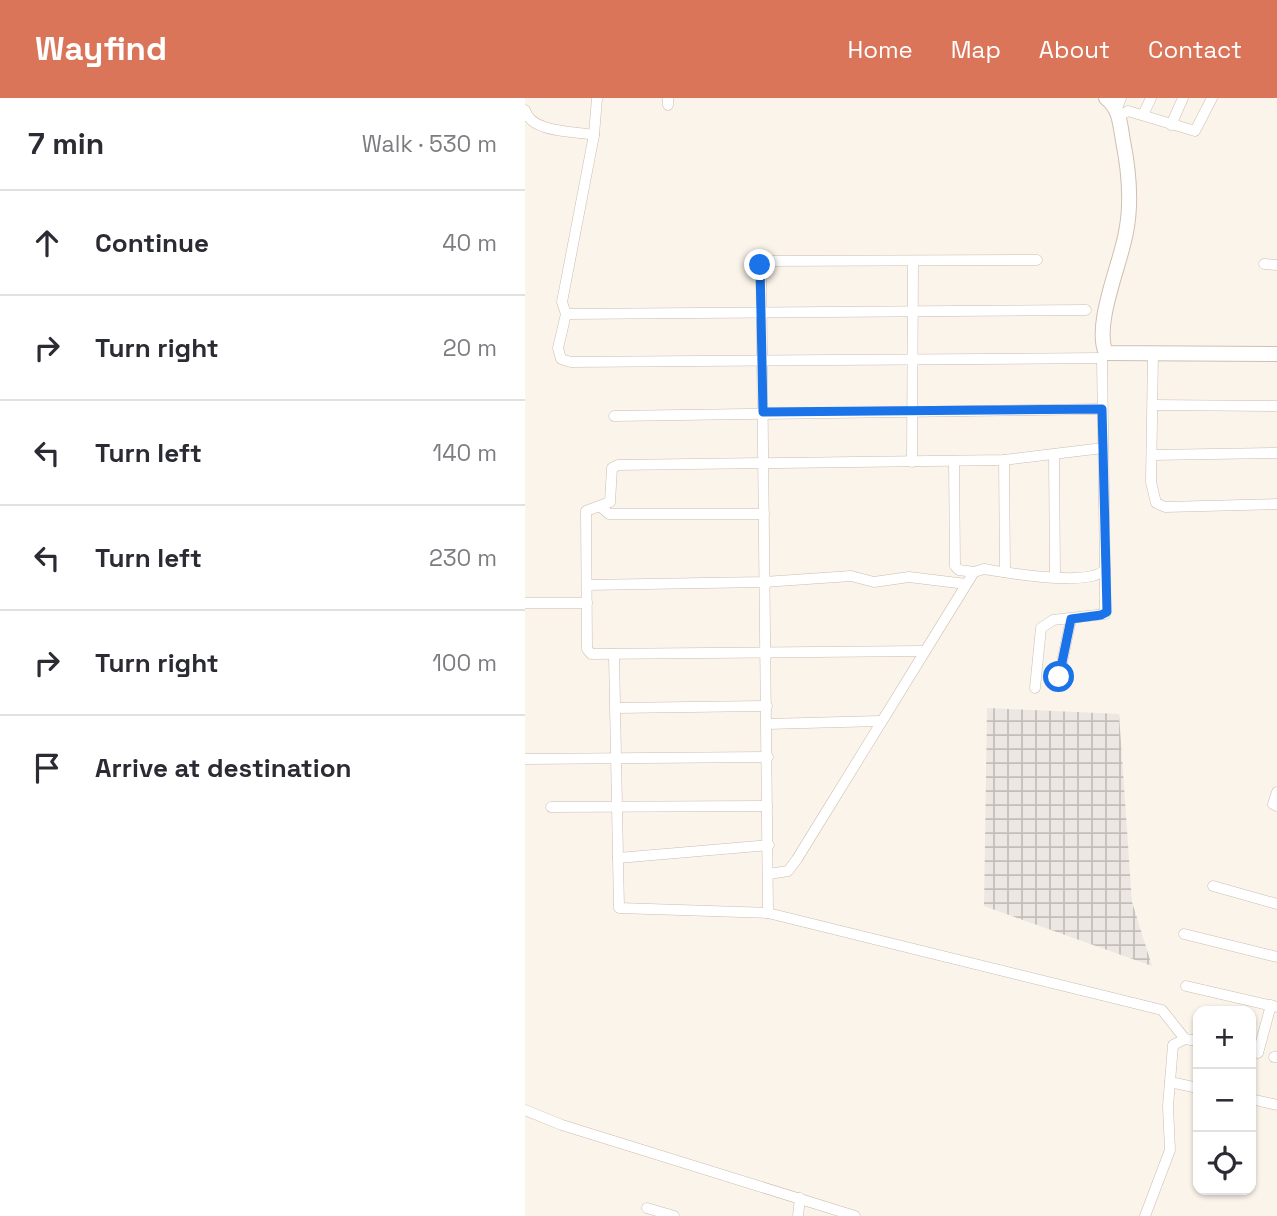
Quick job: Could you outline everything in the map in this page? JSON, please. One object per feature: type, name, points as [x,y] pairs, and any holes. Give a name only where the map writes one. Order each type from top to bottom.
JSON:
[{"type":"street","points":[[597,98],[594,135],[562,302],[566,314],[558,348],[561,359],[571,362],[762,362],[1277,354]]},
{"type":"street","points":[[1143,115],[1151,98]]},
{"type":"street","points":[[1171,125],[1183,98]]},
{"type":"street","points":[[1116,105],[1195,131],[1212,98]]},
{"type":"street","points":[[1035,688],[1041,628],[1045,622],[1107,612],[1102,341],[1105,315],[1127,232],[1129,202],[1129,171],[1116,105]]},
{"type":"street","points":[[525,110],[527,118],[537,125],[594,135]]},
{"type":"street","points":[[768,913],[761,261],[1037,260]]},
{"type":"street","points":[[912,462],[913,261]]},
{"type":"street","points":[[1264,264],[1277,265]]},
{"type":"street","points":[[566,314],[1086,310]]},
{"type":"street","points":[[1153,354],[1152,496],[1160,506],[1277,504]]},
{"type":"street","points":[[1153,405],[1277,406]]},
{"type":"street","points":[[614,416],[1102,409]]},
{"type":"street","points":[[923,652],[588,652],[585,516],[589,509],[608,504],[612,497],[612,468],[615,466],[1005,460],[1104,449]]},
{"type":"street","points":[[1152,455],[1277,453]]},
{"type":"street","points":[[1054,456],[1055,577]]},
{"type":"street","points":[[1005,460],[1005,572]]},
{"type":"street","points":[[954,461],[955,566],[959,570],[974,572],[984,569],[1055,577],[1095,576],[1105,569]]},
{"type":"street","points":[[601,507],[609,514],[764,514]]},
{"type":"street","points":[[769,874],[783,873],[791,868],[974,572]]},
{"type":"street","points":[[587,585],[764,582],[851,576],[874,582],[909,577],[966,584]]},
{"type":"street","points":[[525,603],[587,603]]},
{"type":"street","points":[[1059,677],[1071,619]]},
{"type":"street","points":[[614,654],[619,908],[768,913],[1162,1010],[1185,1039]]},
{"type":"street","points":[[616,708],[767,706]]},
{"type":"street","points":[[768,724],[880,721]]},
{"type":"street","points":[[525,758],[768,757]]},
{"type":"street","points":[[1277,792],[1273,804],[1277,806]]},
{"type":"street","points":[[551,807],[767,806]]},
{"type":"street","points":[[618,858],[769,845]]},
{"type":"street","points":[[1213,886],[1277,904]]},
{"type":"street","points":[[1184,934],[1277,957]]},
{"type":"street","points":[[1186,986],[1274,1006],[1256,1052]]},
{"type":"street","points":[[1145,1216],[1170,1150],[1173,1045],[1185,1039],[1193,1040]]},
{"type":"street","points":[[1170,1082],[1193,1087]]},
{"type":"street","points":[[1256,1100],[1277,1105]]},
{"type":"street","points":[[525,1110],[562,1125],[855,1216]]},
{"type":"street","points":[[799,1216],[800,1198]]},
{"type":"street","points":[[647,1208],[674,1216]]},
{"type":"shaded area","points":[[987,708],[1119,714],[1132,902],[1152,966],[984,906]]},
{"type":"route","points":[[760,265],[763,412],[1102,409],[1107,612],[1071,619],[1059,677]]}]
